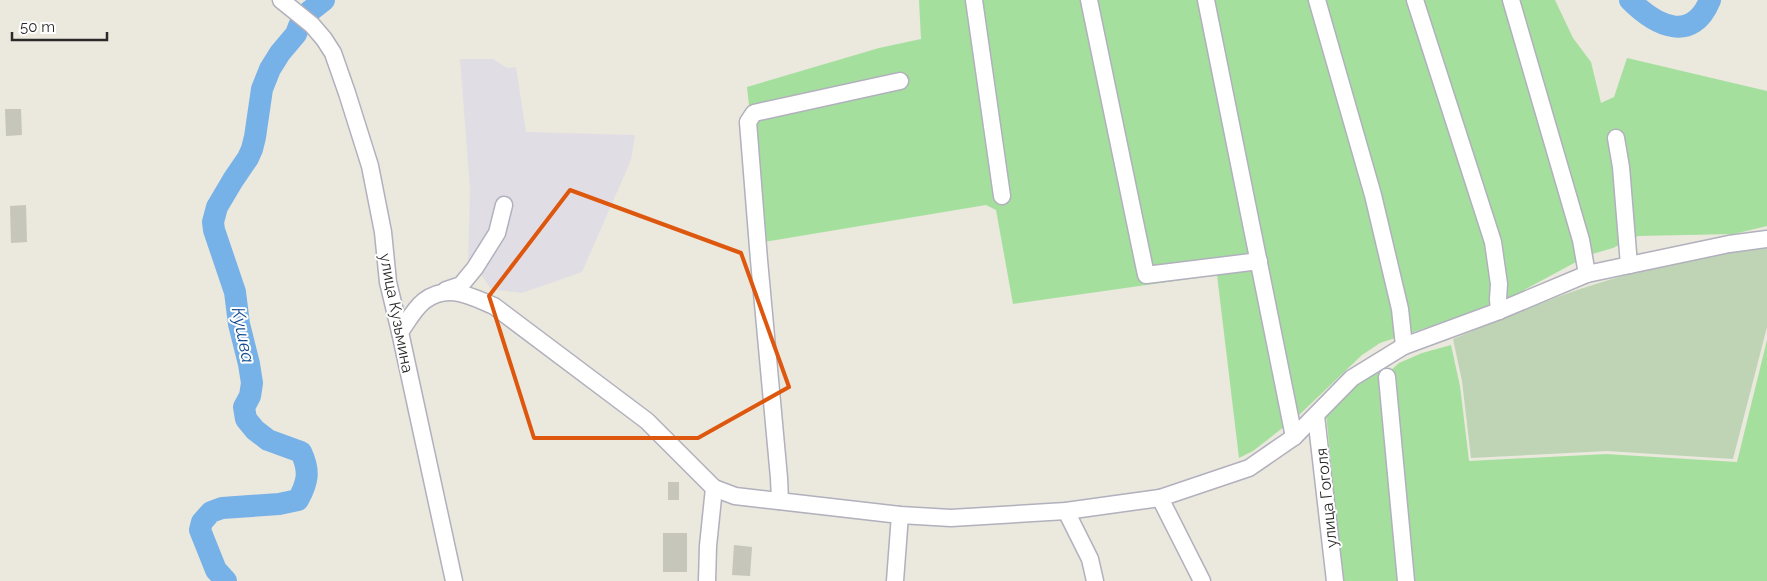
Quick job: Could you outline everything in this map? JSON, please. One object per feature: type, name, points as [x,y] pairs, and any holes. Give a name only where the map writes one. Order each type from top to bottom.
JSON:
[{"type":"street","name":"улица Кузьмина","points":[[281,0],[312,25],[333,53],[367,154],[383,232],[388,282],[454,581]]},
{"type":"street","points":[[974,0],[1002,196]]},
{"type":"street","points":[[1089,0],[1146,275],[1259,262]]},
{"type":"street","points":[[1206,0],[1294,436]]},
{"type":"street","points":[[1317,0],[1373,195],[1400,309],[1404,346]]},
{"type":"street","points":[[1415,0],[1493,242],[1499,284],[1499,311]]},
{"type":"street","points":[[1511,0],[1581,240],[1587,274]]},
{"type":"street","points":[[780,501],[748,122],[754,113],[900,81]]},
{"type":"street","points":[[1616,138],[1622,167],[1629,265]]},
{"type":"street","points":[[400,332],[424,301],[461,284],[476,268],[497,233],[504,205]]},
{"type":"street","points":[[446,290],[466,294],[494,306],[581,370],[647,421],[714,488],[735,496],[900,515],[951,518],[1066,511],[1160,498],[1249,468],[1294,436],[1352,378],[1404,346],[1499,311],[1587,274],[1729,244],[1767,239]]},
{"type":"street","points":[[1387,376],[1406,581]]},
{"type":"street","name":"улица Гоголя","points":[[1316,416],[1335,581]]},
{"type":"street","points":[[707,581],[708,546],[714,488]]},
{"type":"street","points":[[1160,498],[1202,581]]},
{"type":"street","points":[[1066,511],[1090,558],[1096,581]]},
{"type":"street","points":[[895,581],[900,515]]},
{"type":"highlighted area","points":[[570,190],[741,253],[789,387],[698,438],[534,438],[489,296]]},
{"type":"shaded area","points":[[460,59],[493,59],[507,68],[516,67],[526,132],[635,135],[631,160],[582,272],[522,293],[491,289],[479,271],[468,266],[470,188]]},
{"type":"green space","points":[[919,0],[1555,0],[1573,38],[1591,62],[1601,103],[1614,97],[1627,58],[1767,91],[1767,226],[1734,234],[1638,236],[1613,248],[1589,255],[1498,304],[1380,343],[1362,355],[1299,415],[1253,451],[1239,458],[1217,275],[1013,304],[996,210],[986,205],[764,242],[747,87],[879,48],[921,39]]},
{"type":"green space","points":[[1767,244],[1767,327],[1733,459],[1607,451],[1471,458],[1462,381],[1453,339],[1560,296],[1617,278]]},
{"type":"green space","points":[[1767,340],[1767,581],[1343,581],[1326,414],[1369,374],[1389,372],[1399,363],[1422,353],[1451,345],[1460,386],[1469,461],[1606,454],[1737,462]]},
{"type":"building","points":[[5,109],[21,109],[22,135],[6,136]]},
{"type":"building","points":[[26,205],[27,242],[11,243],[10,206]]},
{"type":"building","points":[[668,482],[679,482],[679,500],[668,500]]},
{"type":"building","points":[[663,533],[687,533],[687,572],[663,572]]},
{"type":"building","points":[[734,545],[752,547],[750,576],[732,575]]},
{"type":"waterway","name":"Кушва","points":[[226,581],[216,570],[200,530],[202,522],[211,512],[222,508],[279,504],[298,500],[306,482],[307,471],[301,452],[268,440],[255,430],[246,419],[244,407],[250,396],[252,383],[249,364],[239,324],[235,292],[213,222],[217,207],[252,149],[262,89],[270,69],[280,53],[296,34],[299,26],[310,11],[324,0]]},
{"type":"waterway","name":"Кушва","points":[[1630,0],[1651,17],[1673,26],[1684,26],[1694,22],[1702,14],[1710,0]]}]
